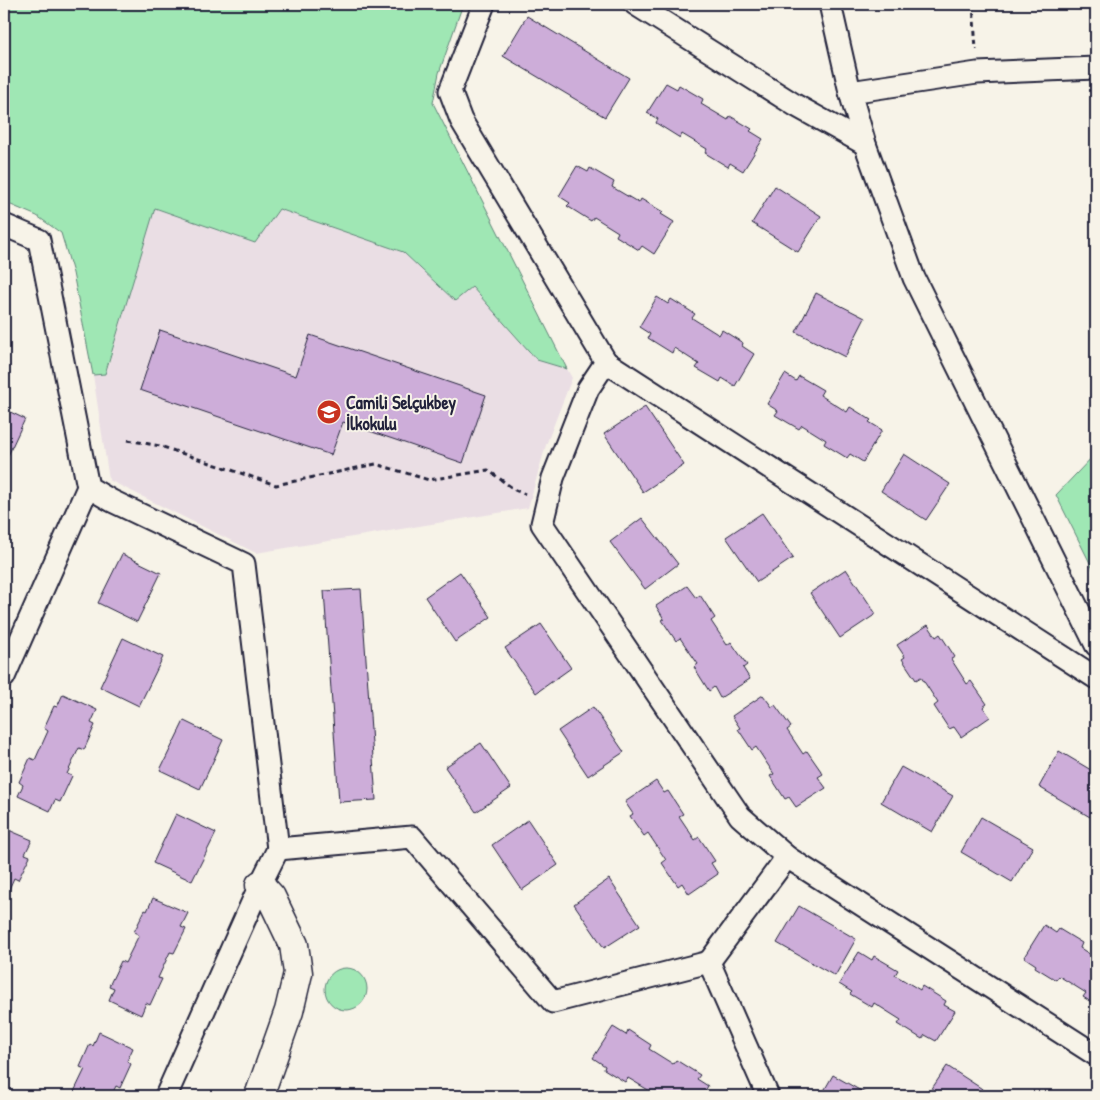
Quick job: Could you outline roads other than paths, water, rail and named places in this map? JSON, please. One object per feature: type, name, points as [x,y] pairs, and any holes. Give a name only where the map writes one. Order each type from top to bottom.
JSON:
[{"type":"street","points":[[484,4],[450,91],[461,120],[606,362],[1096,678]]},
{"type":"street","points":[[635,4],[795,105],[866,144]]},
{"type":"street","points":[[830,4],[850,92],[866,144],[914,278],[1096,645]]},
{"type":"street","points":[[850,92],[977,74],[1096,68]]},
{"type":"street","points":[[4,226],[40,240],[88,487],[4,677]]},
{"type":"street","points":[[606,362],[588,389],[553,478],[542,524],[740,816],[787,857],[1096,1055]]},
{"type":"street","points":[[88,487],[112,501],[244,564],[278,850],[260,885],[166,1096]]},
{"type":"street","points":[[278,850],[412,837],[553,1002],[709,962],[787,857]]},
{"type":"street","points":[[259,1096],[289,1011],[298,973],[294,944],[271,897],[260,885]]},
{"type":"street","points":[[709,962],[768,1096]]},
{"type":"place","name":"Camili Selçukbey İlkokulu","points":[[329,412]]}]
